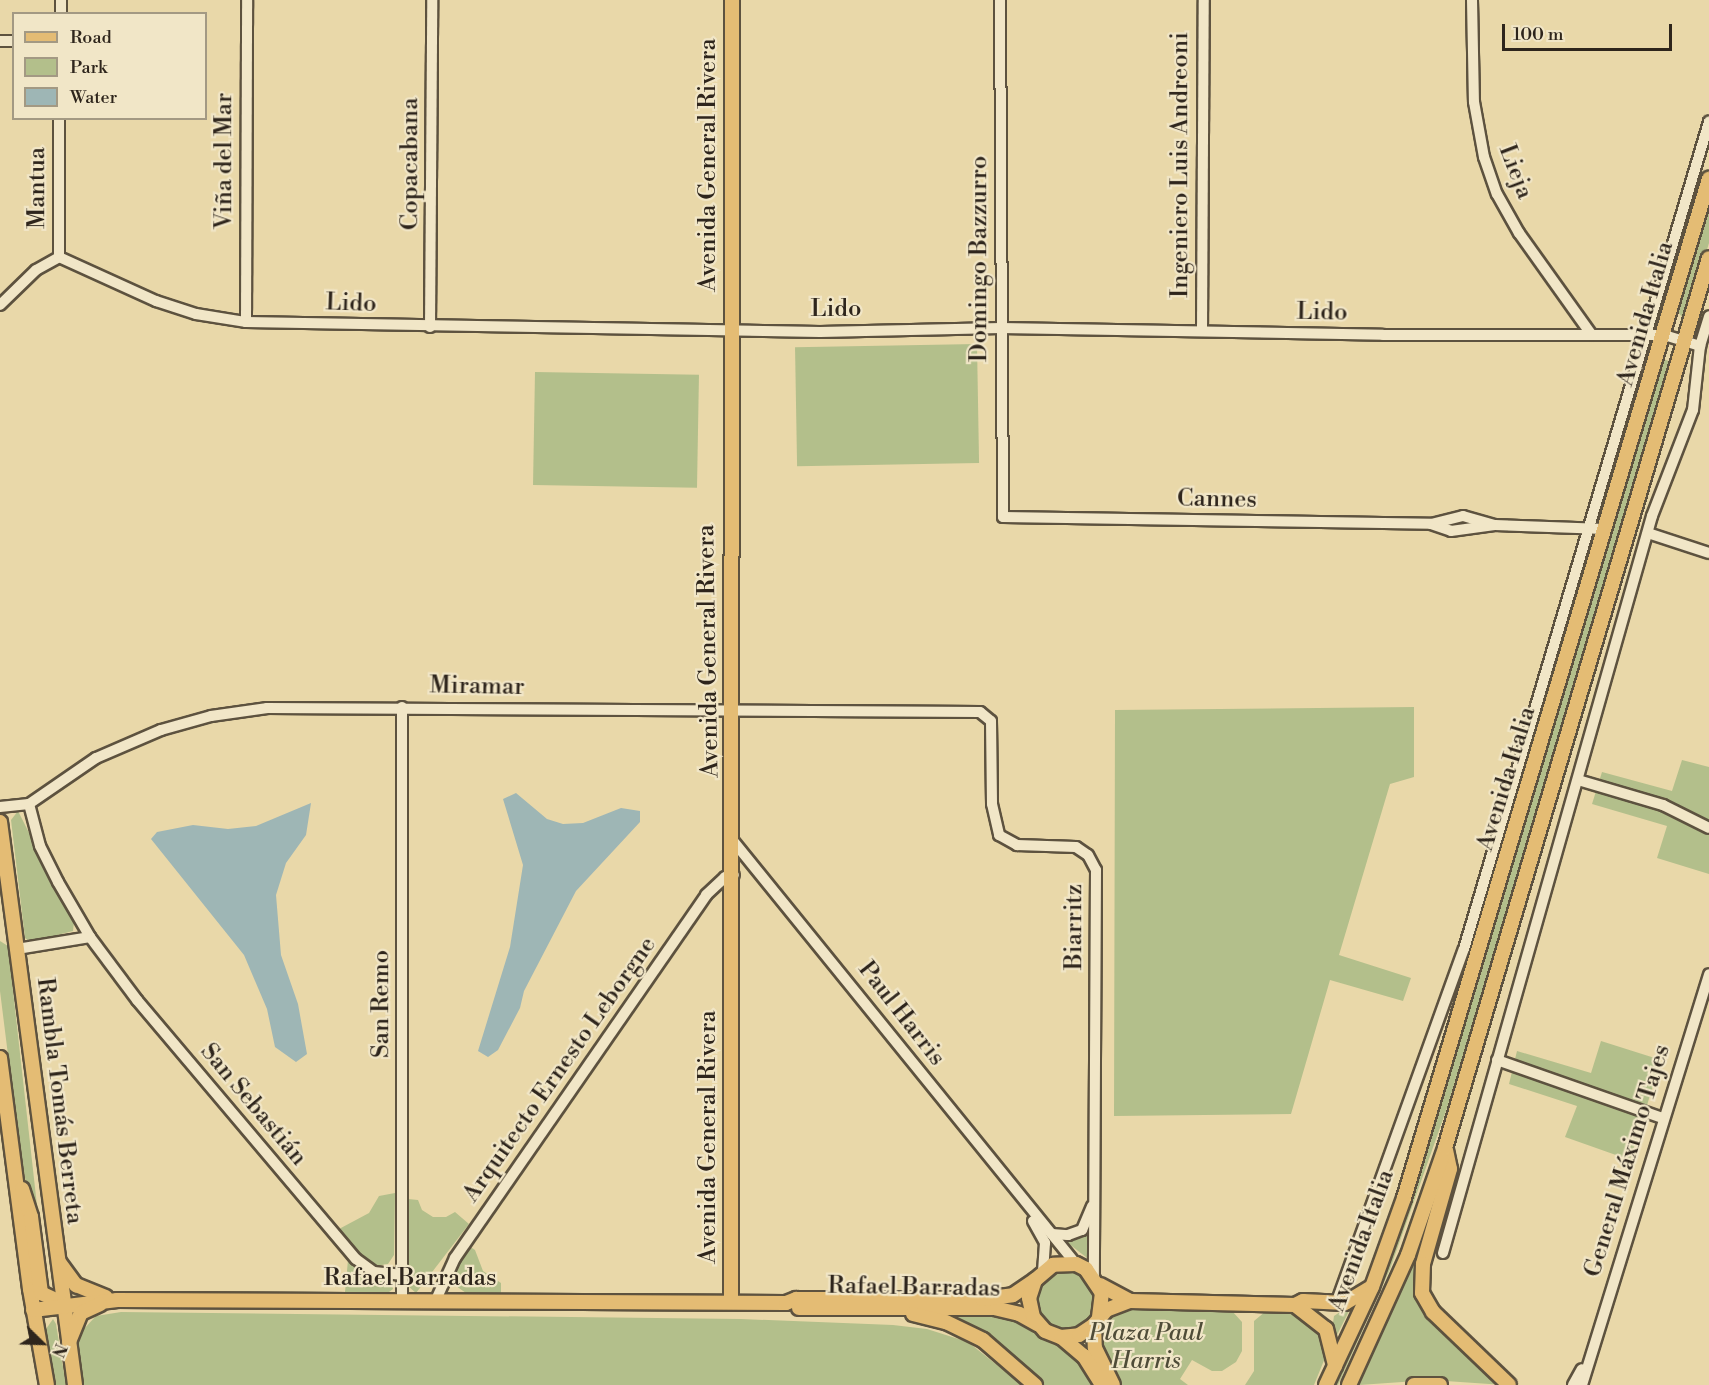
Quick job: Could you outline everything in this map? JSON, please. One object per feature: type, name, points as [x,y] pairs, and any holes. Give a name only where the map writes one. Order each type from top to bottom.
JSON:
[{"type":"main road","name":"Avenida General Rivera","points":[[731,1302],[734,875],[732,0]]},
{"type":"main road","name":"Avenida Italia","points":[[1326,1385],[1372,1287],[1404,1198],[1709,179]]},
{"type":"main road","name":"Avenida Italia","points":[[1349,1385],[1408,1255],[1445,1148],[1709,258]]},
{"type":"main road","name":"Rambla Tomás Berreta","points":[[0,822],[7,929],[16,949],[62,1303],[75,1385]]},
{"type":"main road","points":[[0,1058],[33,1310],[47,1385]]},
{"type":"main road","points":[[1445,1148],[1450,1169],[1423,1264],[1422,1293],[1433,1312],[1509,1385]]},
{"type":"main road","points":[[14,1166],[28,1204],[41,1293],[62,1303]]},
{"type":"main road","points":[[56,1256],[76,1286],[117,1300]]},
{"type":"main road","name":"Rafael Barradas","points":[[33,1310],[62,1303],[117,1300],[786,1303],[796,1299],[1004,1298],[1064,1263],[1076,1264]]},
{"type":"main road","points":[[1076,1264],[1097,1281],[1130,1301],[1295,1305],[1303,1301],[1336,1304],[1350,1301],[1372,1287]]},
{"type":"main road","name":"Rafael Barradas","points":[[1038,1325],[1029,1298],[1039,1276]]},
{"type":"main road","points":[[1097,1281],[1103,1301],[1096,1321],[1095,1348],[1113,1385]]},
{"type":"main road","points":[[68,1346],[81,1313],[117,1300]]},
{"type":"main road","points":[[1061,1337],[1079,1335],[1096,1321],[1130,1301]]},
{"type":"main road","name":"Rafael Barradas","points":[[786,1303],[795,1308],[897,1310],[994,1308],[1019,1314],[1061,1337]]},
{"type":"main road","points":[[1335,1366],[1326,1329],[1336,1304]]},
{"type":"main road","points":[[1295,1305],[1326,1329]]},
{"type":"main road","points":[[897,1310],[966,1330],[999,1351],[1035,1385]]},
{"type":"main road","points":[[1061,1337],[1084,1356],[1102,1385]]},
{"type":"main road","points":[[1414,1385],[1440,1385]]},
{"type":"street","name":"Viña del Mar","points":[[246,322],[247,0]]},
{"type":"street","name":"Copacabana","points":[[430,327],[432,0]]},
{"type":"street","name":"Domingo Bazzurro","points":[[1000,0],[1003,517]]},
{"type":"street","name":"Ingeniero Luis Andreoni","points":[[1202,331],[1204,0]]},
{"type":"street","name":"Lieja","points":[[1472,0],[1474,102],[1490,176],[1519,233],[1591,334]]},
{"type":"street","name":"Mantua","points":[[58,257],[59,120]]},
{"type":"street","name":"Avenida Italia","points":[[1336,1304],[1447,998],[1709,122]]},
{"type":"street","name":"Lido","points":[[58,257],[156,301],[196,314],[246,322],[820,332],[1001,328],[1664,335],[1700,346]]},
{"type":"street","points":[[0,305],[36,270],[58,257]]},
{"type":"street","points":[[1443,1253],[1658,495],[1693,410],[1700,346],[1709,316]]},
{"type":"street","name":"Cannes","points":[[1003,517],[1431,524],[1463,516],[1495,525],[1587,526],[1605,529]]},
{"type":"street","points":[[1648,533],[1709,553]]},
{"type":"street","name":"San Remo","points":[[402,707],[402,1302]]},
{"type":"street","name":"Miramar","points":[[0,807],[29,804],[96,758],[180,724],[267,708],[976,711]]},
{"type":"street","name":"Biarritz","points":[[976,711],[991,722],[992,804],[999,835],[1017,845],[1076,847],[1088,855],[1096,870],[1094,1194],[1097,1281]]},
{"type":"street","points":[[1578,780],[1663,805],[1709,828]]},
{"type":"street","name":"San Sebastián","points":[[29,804],[40,846],[90,937],[150,1016],[356,1259],[374,1272],[401,1275]]},
{"type":"street","name":"Paul Harris","points":[[734,842],[1032,1214],[1052,1234],[1076,1264]]},
{"type":"street","name":"Arquitecto Ernesto Leborgne","points":[[435,1302],[455,1258],[706,895],[725,877],[734,875]]},
{"type":"street","points":[[16,949],[90,937]]},
{"type":"street","name":"General Máximo Tajes","points":[[1582,1385],[1587,1361],[1709,974]]},
{"type":"street","points":[[1447,998],[1463,1002]]},
{"type":"street","points":[[1497,1060],[1663,1118]]},
{"type":"street","name":"Biarritz","points":[[1052,1234],[1068,1235],[1082,1230],[1090,1216],[1094,1194]]},
{"type":"street","name":"Paul Harris","points":[[1032,1214],[1045,1243],[1039,1276]]},
{"type":"street","name":"General Máximo Tajes","points":[[1573,1385],[1587,1361]]},
{"type":"green space","points":[[1709,208],[1709,243],[1687,316],[1682,317],[1678,312]]},
{"type":"green space","points":[[977,344],[979,463],[797,466],[795,347]]},
{"type":"green space","points":[[1663,359],[1672,362],[1447,1108],[1390,1269],[1338,1385],[1334,1385],[1389,1256]]},
{"type":"green space","points":[[535,372],[699,375],[697,488],[533,485]]},
{"type":"green space","points":[[1414,707],[1414,777],[1390,784],[1339,955],[1411,978],[1403,1001],[1330,980],[1291,1114],[1114,1116],[1115,710]]},
{"type":"green space","points":[[1682,760],[1709,767],[1709,874],[1657,858],[1667,826],[1592,804],[1602,772],[1672,791]]},
{"type":"green space","points":[[18,811],[74,922],[73,931],[30,942],[25,938],[11,820]]},
{"type":"green space","points":[[0,941],[8,946],[47,1295],[20,1151],[0,991]]},
{"type":"green space","points":[[1601,1041],[1661,1060],[1630,1160],[1565,1137],[1577,1106],[1509,1084],[1517,1051],[1591,1073]]},
{"type":"green space","points":[[395,1193],[394,1255],[388,1264],[376,1266],[369,1263],[339,1229],[369,1213],[379,1196]]},
{"type":"green space","points":[[408,1199],[418,1200],[422,1210],[433,1217],[446,1217],[455,1212],[469,1224],[416,1293],[408,1286]]},
{"type":"green space","points":[[1431,1217],[1417,1286],[1504,1385],[1431,1380],[1359,1385]]},
{"type":"green space","points":[[1090,1228],[1091,1261],[1064,1240]]},
{"type":"green space","points":[[469,1246],[475,1250],[483,1271],[501,1283],[501,1293],[466,1293],[456,1286],[454,1268]]},
{"type":"green space","points":[[348,1260],[366,1276],[391,1280],[393,1289],[389,1292],[345,1292]]},
{"type":"green space","points":[[1066,1271],[1077,1273],[1090,1284],[1095,1300],[1093,1311],[1082,1324],[1066,1329],[1055,1327],[1042,1316],[1037,1300],[1039,1289],[1050,1276]]},
{"type":"green space","points":[[1349,1306],[1350,1309],[1336,1337],[1332,1329],[1334,1316]]},
{"type":"green space","name":"Plaza Paul Harris","points":[[1129,1309],[1232,1311],[1242,1322],[1242,1351],[1236,1362],[1222,1371],[1212,1371],[1192,1360],[1180,1379],[1188,1385],[1120,1385],[1103,1350],[1101,1334],[1109,1317]]},
{"type":"green space","name":"Plaza Paul Harris","points":[[1266,1311],[1297,1312],[1319,1326],[1327,1353],[1314,1385],[1245,1385],[1254,1371],[1254,1321]]},
{"type":"green space","points":[[121,1312],[741,1319],[893,1325],[927,1329],[968,1342],[1022,1385],[81,1385],[76,1351],[82,1331],[96,1316]]},
{"type":"green space","points":[[1002,1312],[1077,1355],[1098,1385],[1042,1385],[1003,1347],[942,1313]]},
{"type":"green space","points":[[53,1319],[56,1324],[66,1385],[52,1385],[45,1345],[46,1329]]},
{"type":"water","points":[[516,793],[547,819],[563,824],[583,823],[621,808],[640,811],[640,822],[576,891],[524,991],[520,1008],[498,1050],[488,1057],[478,1051],[510,947],[523,865],[503,799]]},
{"type":"water","points":[[311,803],[306,835],[286,863],[276,895],[281,955],[298,1004],[307,1054],[296,1062],[275,1047],[267,1009],[244,955],[151,839],[157,832],[193,825],[228,829],[256,826]]}]
